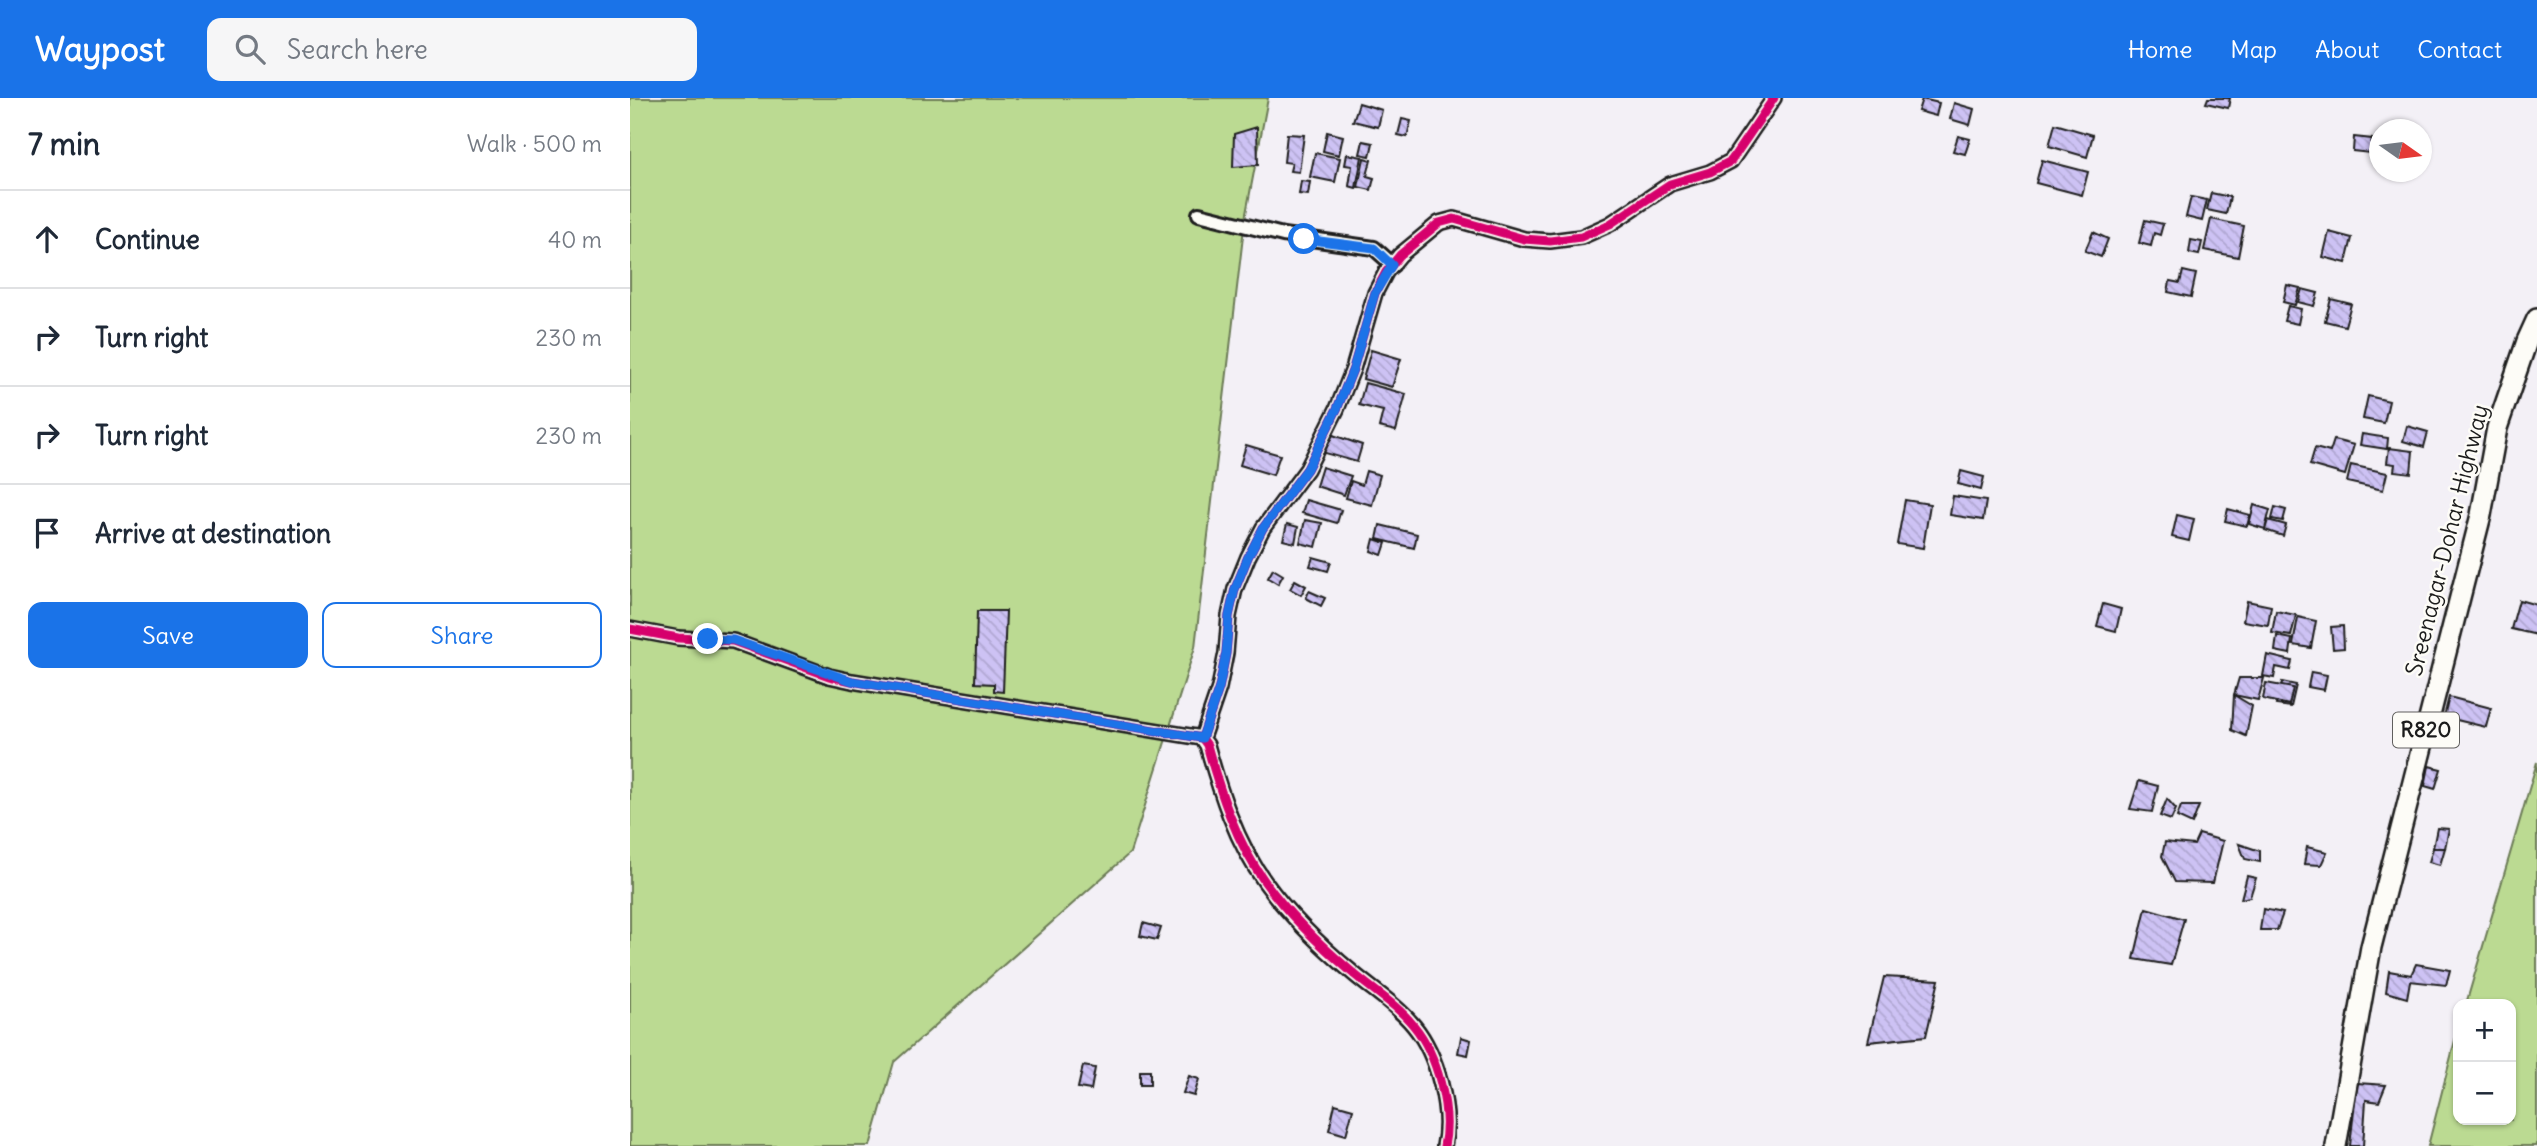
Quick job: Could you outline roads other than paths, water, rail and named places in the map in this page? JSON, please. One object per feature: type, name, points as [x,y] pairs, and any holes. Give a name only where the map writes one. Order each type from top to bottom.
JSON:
[{"type":"main road","name":"Sreenagar-Dohar Highway","points":[[2336,1146],[2371,947],[2481,515],[2497,428],[2537,319]]},
{"type":"street","points":[[1202,738],[1219,688],[1235,589],[1248,557],[1263,528],[1307,469],[1337,409],[1353,369],[1375,293],[1400,255],[1439,223],[1454,219],[1524,239],[1550,242],[1581,237],[1611,224],[1670,184],[1710,172],[1731,162],[1774,98]]},
{"type":"street","points":[[1199,214],[1283,235],[1374,248],[1392,265]]},
{"type":"street","points":[[630,629],[678,638],[733,640],[852,681],[1202,738],[1207,745],[1229,812],[1264,882],[1318,941],[1396,1007],[1416,1028],[1431,1055],[1447,1110],[1444,1146]]}]
